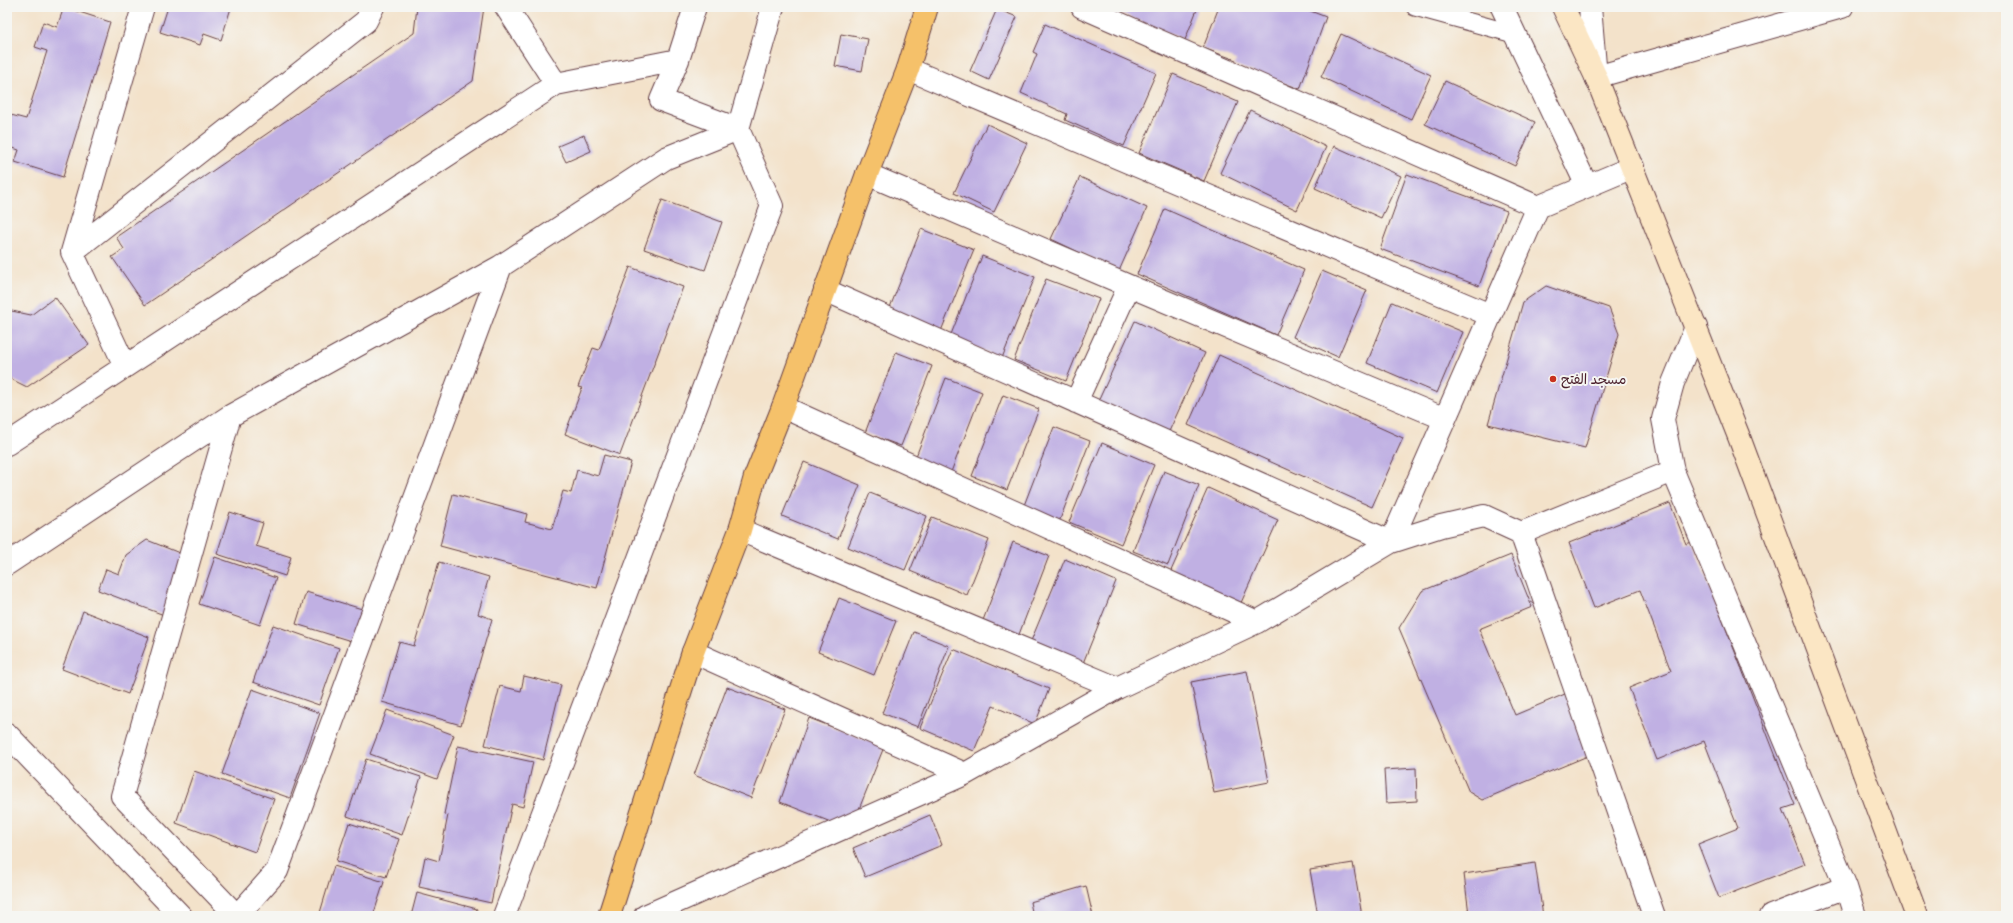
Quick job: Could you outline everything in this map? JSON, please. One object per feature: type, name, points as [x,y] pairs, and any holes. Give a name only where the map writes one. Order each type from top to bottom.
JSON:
[{"type":"main road","points":[[608,916],[693,652],[740,530],[756,477],[783,407],[867,174],[908,69],[927,7]]},
{"type":"main road","points":[[1563,7],[1596,77],[1633,167],[1739,437],[1917,916]]},
{"type":"street","points":[[125,366],[72,252],[143,7]]},
{"type":"street","points":[[72,252],[366,21],[374,7]]},
{"type":"street","points":[[506,7],[556,84]]},
{"type":"street","points":[[694,7],[678,60],[661,100],[738,129]]},
{"type":"street","points":[[504,916],[772,206],[738,129],[773,7]]},
{"type":"street","points":[[1082,7],[1538,207]]},
{"type":"street","points":[[1502,7],[1587,186]]},
{"type":"street","points":[[1590,7],[1596,77],[1842,7]]},
{"type":"street","points":[[7,444],[556,84],[678,60]]},
{"type":"street","points":[[908,69],[1490,315]]},
{"type":"street","points":[[7,564],[230,416],[501,266],[666,158],[738,129]]},
{"type":"street","points":[[1391,542],[1538,207],[1633,167]]},
{"type":"street","points":[[867,174],[1445,419]]},
{"type":"street","points":[[230,416],[122,796],[237,916],[277,871],[501,266]]},
{"type":"street","points":[[1076,402],[1129,286]]},
{"type":"street","points":[[825,290],[1391,542]]},
{"type":"street","points":[[1696,327],[1673,383],[1663,419],[1673,471],[1846,887],[1855,916]]},
{"type":"street","points":[[783,407],[1257,622]]},
{"type":"street","points":[[1521,533],[1673,471]]},
{"type":"street","points":[[645,916],[965,774],[1117,688],[1257,622],[1391,542],[1441,526],[1484,516],[1521,533],[1654,916]]},
{"type":"street","points":[[740,530],[1117,688]]},
{"type":"street","points":[[693,652],[965,774]]},
{"type":"street","points":[[7,734],[181,916]]},
{"type":"street","points":[[1771,916],[1846,887]]},
{"type":"lane","points":[[1415,7],[1514,34]]},
{"type":"building","points":[[64,7],[110,22],[63,177],[15,162],[19,150],[7,146],[7,129],[11,115],[26,119],[47,51],[35,47],[43,22],[57,27]]},
{"type":"building","points":[[168,7],[231,8],[221,40],[204,34],[200,45],[160,32]]},
{"type":"building","points":[[417,7],[484,7],[473,81],[145,305],[112,257],[124,249],[116,237],[414,33]]},
{"type":"building","points":[[1107,7],[1198,7],[1185,40]]},
{"type":"building","points":[[1219,7],[1300,7],[1326,17],[1300,89],[1235,65],[1236,60],[1203,48]]},
{"type":"building","points":[[997,9],[1017,17],[989,80],[970,71]]},
{"type":"building","points":[[1045,24],[1156,73],[1124,146],[1065,120],[1067,114],[1021,93],[1037,54],[1033,52]]},
{"type":"building","points":[[841,34],[868,39],[862,71],[835,66]]},
{"type":"building","points":[[1341,34],[1431,75],[1411,119],[1321,77]]},
{"type":"building","points":[[1173,74],[1238,102],[1204,181],[1139,153]]},
{"type":"building","points":[[1445,81],[1535,122],[1515,166],[1425,124]]},
{"type":"building","points":[[1250,110],[1326,147],[1297,210],[1220,173]]},
{"type":"building","points":[[987,124],[1027,143],[994,212],[954,193]]},
{"type":"building","points":[[584,135],[591,151],[566,162],[558,146]]},
{"type":"building","points":[[1334,146],[1401,176],[1381,218],[1315,188]]},
{"type":"building","points":[[1407,174],[1507,211],[1479,286],[1380,249]]},
{"type":"building","points":[[1080,177],[1147,208],[1119,271],[1051,239]]},
{"type":"building","points":[[662,200],[722,222],[705,270],[644,249]]},
{"type":"building","points":[[1165,209],[1304,270],[1276,335],[1137,274]]},
{"type":"building","points":[[921,229],[974,250],[941,331],[889,310]]},
{"type":"building","points":[[982,256],[1035,277],[1002,358],[950,337]]},
{"type":"building","points":[[630,267],[683,287],[620,455],[565,434],[582,388],[578,387],[593,348],[599,350]]},
{"type":"building","points":[[1322,271],[1367,290],[1338,357],[1293,337]]},
{"type":"building","points":[[1046,279],[1099,299],[1066,381],[1014,360]]},
{"type":"building","name":"مسجد الفتح","points":[[1546,286],[1609,308],[1619,334],[1585,448],[1488,424],[1523,302]]},
{"type":"building","points":[[55,297],[89,345],[27,387],[7,377],[7,310],[31,315]]},
{"type":"building","points":[[1392,302],[1463,332],[1437,393],[1367,363]]},
{"type":"building","points":[[1135,321],[1205,353],[1166,438],[1096,406]]},
{"type":"building","points":[[896,352],[932,366],[901,446],[865,433]]},
{"type":"building","points":[[1219,355],[1403,438],[1372,507],[1188,425]]},
{"type":"building","points":[[946,378],[982,392],[951,472],[915,459]]},
{"type":"building","points":[[1003,395],[1039,409],[1007,490],[972,476]]},
{"type":"building","points":[[1054,427],[1090,441],[1059,522],[1023,508]]},
{"type":"building","points":[[1102,443],[1154,465],[1121,544],[1069,522]]},
{"type":"building","points":[[604,455],[631,462],[597,588],[440,546],[453,494],[527,514],[525,522],[552,529],[563,491],[571,493],[577,470],[598,476]]},
{"type":"building","points":[[804,462],[860,485],[838,539],[782,516]]},
{"type":"building","points":[[1164,471],[1199,485],[1168,565],[1133,551]]},
{"type":"building","points":[[1208,488],[1278,520],[1240,605],[1170,573]]},
{"type":"building","points":[[870,493],[927,516],[905,570],[848,547]]},
{"type":"building","points":[[1670,503],[1686,544],[1692,542],[1795,805],[1783,809],[1805,864],[1719,898],[1698,844],[1738,828],[1704,741],[1657,760],[1629,688],[1671,671],[1640,590],[1594,608],[1569,543]]},
{"type":"building","points":[[230,512],[263,523],[256,546],[291,557],[285,576],[217,554]]},
{"type":"building","points":[[932,517],[989,540],[967,595],[910,571]]},
{"type":"building","points":[[147,540],[187,556],[164,615],[98,590],[106,569],[119,574],[126,555]]},
{"type":"building","points":[[1013,542],[1049,556],[1018,637],[982,623]]},
{"type":"building","points":[[1511,555],[1532,607],[1479,629],[1515,715],[1565,694],[1590,755],[1482,800],[1469,792],[1399,628],[1422,591]]},
{"type":"building","points":[[215,557],[276,578],[260,625],[199,604]]},
{"type":"building","points":[[1065,559],[1116,581],[1083,663],[1031,641]]},
{"type":"building","points":[[439,562],[489,577],[478,614],[492,619],[461,725],[382,702],[399,642],[414,646]]},
{"type":"building","points":[[306,592],[362,609],[351,641],[296,624]]},
{"type":"building","points":[[839,598],[896,621],[874,675],[818,652]]},
{"type":"building","points":[[83,611],[149,637],[128,694],[62,669]]},
{"type":"building","points":[[273,625],[339,648],[319,705],[253,682]]},
{"type":"building","points":[[914,632],[949,646],[918,727],[882,713]]},
{"type":"building","points":[[953,649],[1049,689],[1035,724],[993,706],[974,751],[920,728]]},
{"type":"building","points":[[1247,671],[1269,782],[1214,793],[1191,682]]},
{"type":"building","points":[[524,676],[561,685],[543,760],[485,745],[500,686],[521,691]]},
{"type":"building","points":[[727,687],[785,709],[751,798],[694,775]]},
{"type":"building","points":[[252,689],[320,713],[290,798],[222,774]]},
{"type":"building","points":[[387,710],[454,735],[437,779],[370,754]]},
{"type":"building","points":[[809,718],[884,747],[859,809],[841,826],[780,802]]},
{"type":"building","points":[[458,746],[533,762],[523,807],[512,804],[491,903],[419,887],[425,857],[439,861],[448,815],[444,814]]},
{"type":"building","points":[[366,759],[421,777],[402,835],[347,816]]},
{"type":"building","points":[[1416,768],[1417,801],[1386,803],[1384,770]]},
{"type":"building","points":[[194,771],[274,799],[255,852],[176,823]]},
{"type":"building","points":[[930,815],[942,845],[865,877],[853,848]]},
{"type":"building","points":[[349,823],[399,839],[386,877],[336,861]]},
{"type":"building","points":[[1353,863],[1362,916],[1318,916],[1310,870]]},
{"type":"building","points":[[1535,863],[1543,916],[1465,916],[1469,914],[1464,874]]},
{"type":"building","points":[[334,866],[384,882],[373,916],[319,916]]},
{"type":"building","points":[[1086,886],[1093,916],[1033,916],[1030,902]]},
{"type":"building","points":[[417,893],[477,909],[475,916],[411,916]]},
{"type":"building","points":[[985,912],[986,916],[970,916],[970,915]]},
{"type":"place","name":"مسجد الفتح","points":[[1553,379]]}]
